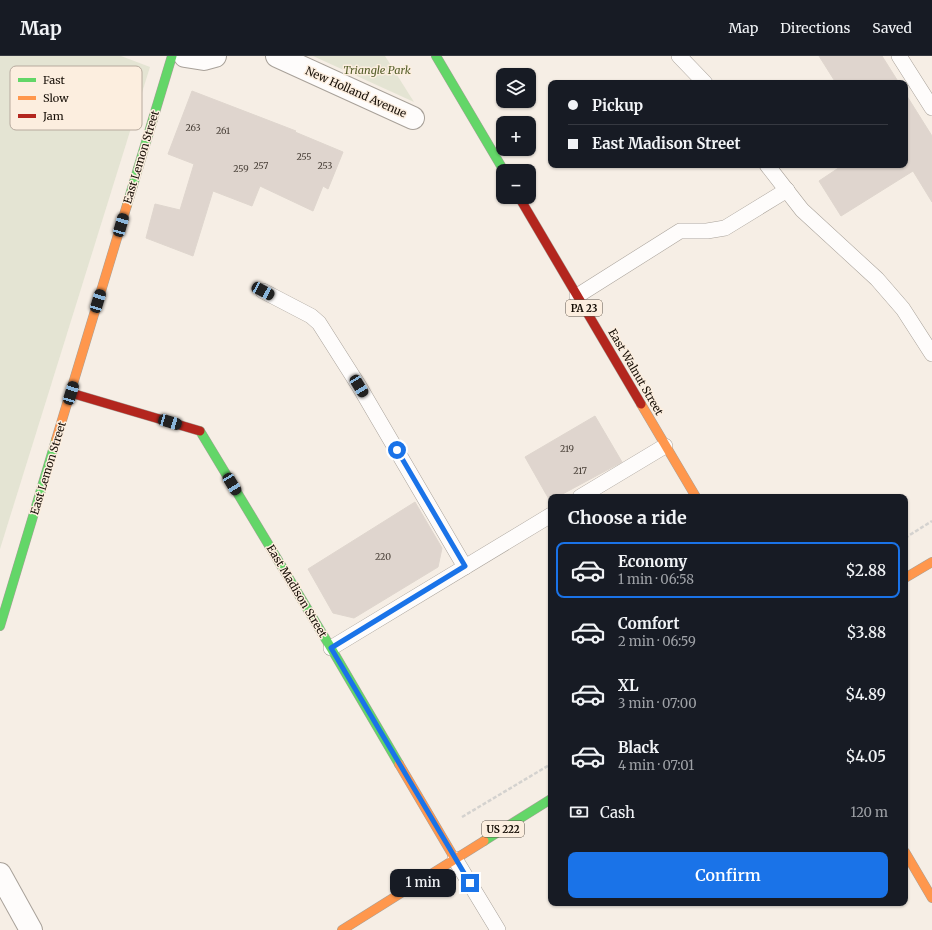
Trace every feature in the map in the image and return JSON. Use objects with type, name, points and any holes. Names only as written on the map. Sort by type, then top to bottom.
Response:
[{"type":"main road","name":"East Lemon Street","points":[[0,626],[172,56]]},
{"type":"main road","points":[[436,56],[500,164]]},
{"type":"main road","name":"East Walnut Street","points":[[523,204],[694,494]]},
{"type":"main road","name":"East Madison Street","points":[[71,393],[198,430],[331,648],[455,859]]},
{"type":"main road","points":[[908,576],[932,562]]},
{"type":"main road","name":"US 222","points":[[342,930],[548,801]]},
{"type":"main road","points":[[908,857],[932,898]]},
{"type":"street","points":[[185,56],[204,59],[215,56]]},
{"type":"street","name":"New Holland Avenue","points":[[277,56],[413,118]]},
{"type":"street","points":[[0,874],[31,930]]},
{"type":"lane","points":[[679,56],[702,80]]},
{"type":"lane","points":[[899,56],[932,108]]},
{"type":"lane","points":[[769,168],[802,210],[877,279],[903,309],[932,354]]},
{"type":"lane","points":[[577,296],[680,231],[707,232],[725,228],[787,190]]},
{"type":"lane","points":[[263,291],[311,316],[319,324],[359,386],[465,566]]},
{"type":"lane","points":[[585,494],[665,446]]},
{"type":"lane","points":[[331,648],[548,516]]},
{"type":"lane","name":"East Madison Street","points":[[455,859],[498,930]]},
{"type":"path","points":[[908,536],[932,521]]},
{"type":"path","points":[[438,831],[548,766]]},
{"type":"green space","points":[[0,56],[121,56],[150,67],[142,93],[142,66],[10,66],[10,130],[130,130],[0,549]]},
{"type":"green space","name":"Triangle Park","points":[[313,56],[385,56],[414,102]]},
{"type":"building","points":[[819,56],[882,56],[897,80],[834,80]]},
{"type":"building","points":[[192,91],[296,131],[295,132],[343,152],[328,189],[323,186],[313,211],[260,186],[252,206],[213,191],[193,256],[146,238],[155,204],[180,210],[194,164],[168,154]]},
{"type":"building","points":[[908,98],[932,136],[932,202],[913,171],[841,216],[819,181],[838,168],[908,168]]},
{"type":"building","points":[[595,416],[622,462],[563,494],[548,494],[548,497],[525,457]]},
{"type":"building","points":[[415,502],[442,548],[438,567],[354,618],[333,613],[308,569]]},
{"type":"traffic: fast","points":[[127,205],[172,56]]},
{"type":"traffic: fast","points":[[436,56],[500,164]]},
{"type":"traffic: fast","points":[[200,431],[399,764]]},
{"type":"traffic: fast","points":[[0,626],[56,440]]},
{"type":"traffic: fast","points":[[484,841],[548,801]]},
{"type":"traffic: slow","points":[[56,440],[127,205]]},
{"type":"traffic: slow","points":[[641,404],[694,494]]},
{"type":"traffic: slow","points":[[908,576],[932,562]]},
{"type":"traffic: slow","points":[[399,764],[455,859]]},
{"type":"traffic: slow","points":[[342,930],[484,841]]},
{"type":"traffic: slow","points":[[908,857],[932,898]]},
{"type":"traffic: jam","points":[[523,204],[641,404]]},
{"type":"traffic: jam","points":[[71,393],[200,431]]},
{"type":"route","points":[[397,450],[465,566],[331,648],[430,818],[470,883]]}]
